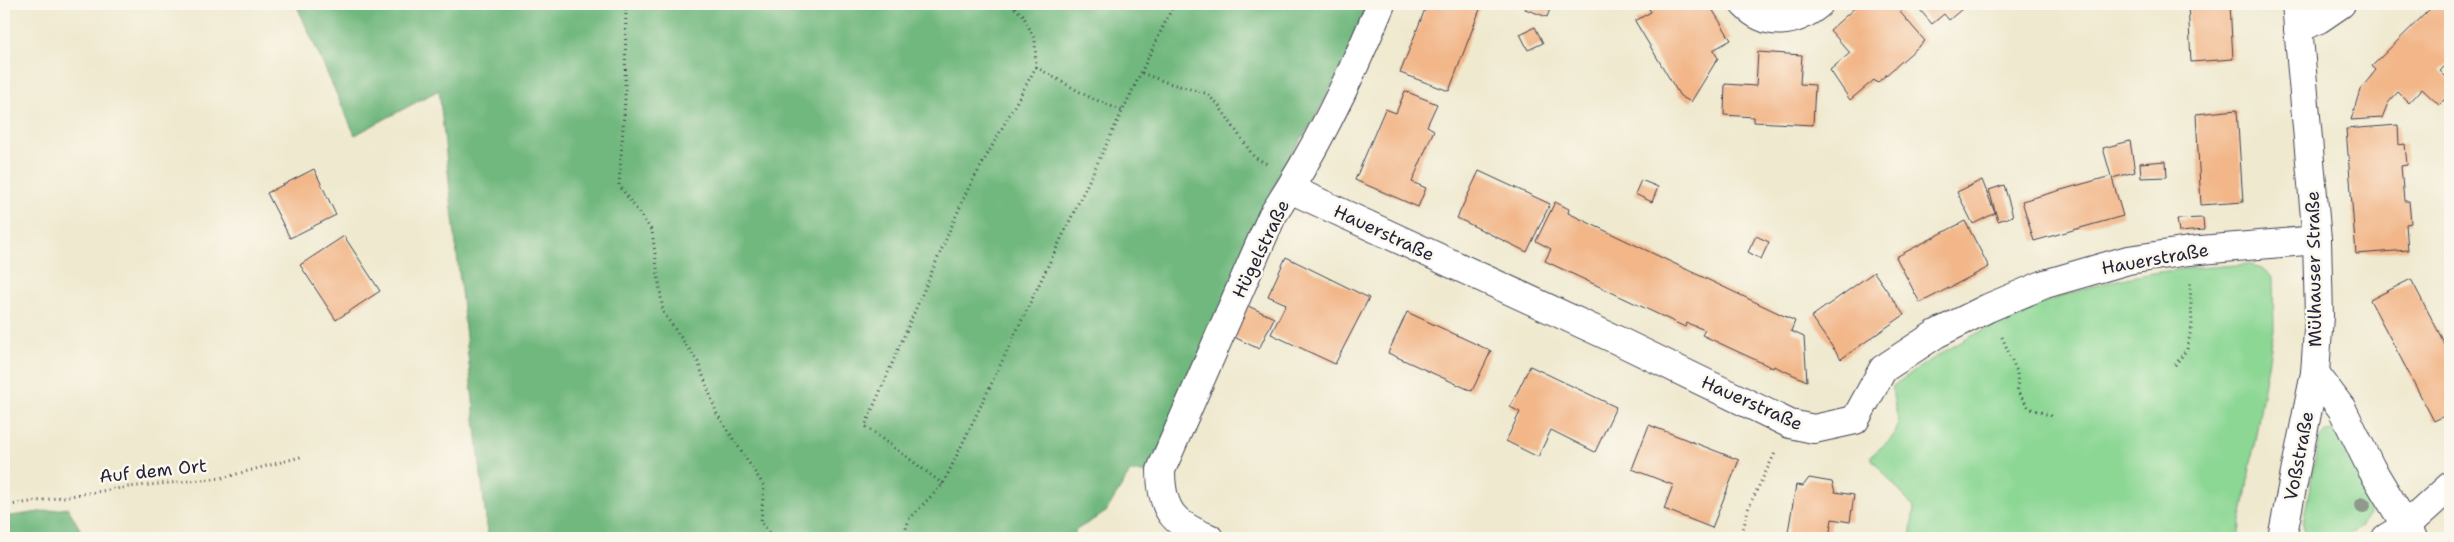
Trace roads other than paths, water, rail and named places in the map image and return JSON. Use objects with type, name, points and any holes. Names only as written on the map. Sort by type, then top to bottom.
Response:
[{"type":"street","name":"Hügelstraße","points":[[1209,538],[1185,528],[1171,514],[1161,492],[1161,470],[1272,216],[1294,181],[1356,66],[1381,4]]},
{"type":"street","points":[[1744,4],[1761,17],[1781,22],[1806,15],[1819,4]]},
{"type":"street","points":[[2297,16],[2319,19],[2341,4]]},
{"type":"street","name":"Mülhauser Straße","points":[[2297,16],[2317,240],[2319,316],[2315,373],[2342,409],[2402,534]]},
{"type":"street","name":"Hauerstraße","points":[[1294,181],[1790,424],[1814,429],[1855,420],[1884,369],[1936,334],[1988,308],[2045,284],[2128,260],[2189,251],[2317,240]]},
{"type":"street","name":"Voßstraße","points":[[2282,538],[2315,373]]},
{"type":"street","points":[[2402,534],[2450,486]]}]
